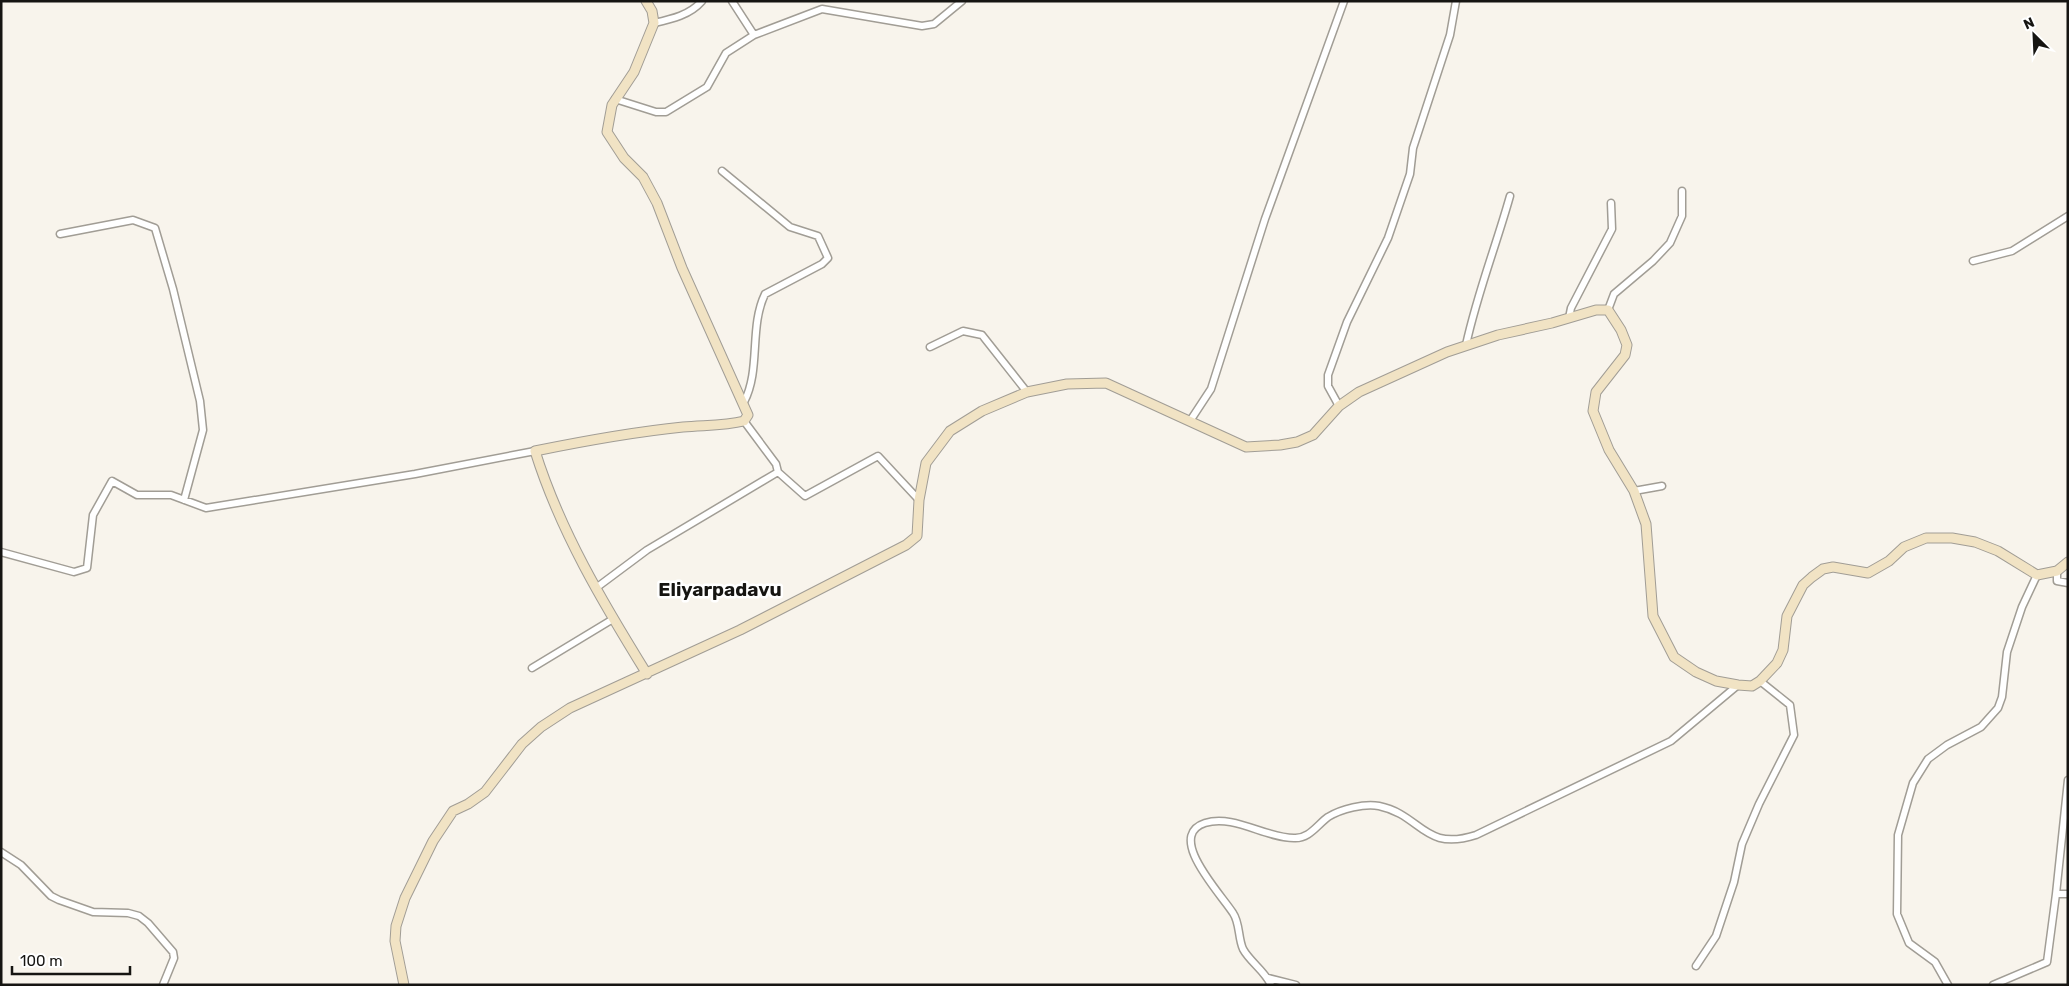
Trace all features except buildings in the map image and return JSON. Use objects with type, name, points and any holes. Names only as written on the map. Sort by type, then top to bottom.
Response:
[{"type":"main road","points":[[646,1],[652,12],[654,23],[634,72],[615,99],[607,132],[624,158],[642,177],[657,203],[682,268],[744,402],[748,415],[744,421],[721,426],[684,427],[578,442],[536,451],[547,489],[596,588],[647,674]]},
{"type":"main road","points":[[404,985],[395,940],[396,926],[405,898],[434,841],[453,811],[468,804],[485,792],[522,744],[541,727],[570,708],[740,630],[906,545],[917,536],[919,500],[926,463],[950,431],[982,411],[1027,392],[1068,384],[1106,383],[1246,447],[1280,445],[1297,442],[1312,435],[1338,406],[1359,392],[1466,344],[1596,310],[1608,310],[1622,330],[1627,345],[1625,355],[1596,392],[1593,410],[1609,450],[1634,490],[1646,524],[1653,616],[1674,657],[1696,672],[1716,681],[1738,685],[1752,686],[1760,681],[1777,663],[1783,650],[1788,616],[1793,603],[1804,585],[1823,570],[1833,567],[1868,573],[1889,560],[1904,547],[1937,537],[1975,542],[1998,551],[2037,575],[2057,571],[2068,562]]},
{"type":"street","points":[[654,23],[676,18],[696,8],[702,1]]},
{"type":"street","points":[[732,1],[754,35]]},
{"type":"street","points":[[615,99],[656,112],[666,112],[707,87],[726,53],[754,35],[822,9],[922,26],[934,24],[962,1]]},
{"type":"street","points":[[1190,421],[1212,389],[1266,219],[1344,1]]},
{"type":"street","points":[[1338,406],[1328,386],[1328,375],[1347,322],[1388,238],[1410,174],[1413,148],[1450,34],[1456,1]]},
{"type":"street","points":[[722,172],[790,227],[818,236],[828,258],[822,264],[765,294],[761,303],[748,396],[744,402]]},
{"type":"street","points":[[1608,310],[1614,294],[1654,261],[1670,243],[1682,216],[1682,191]]},
{"type":"street","points":[[1466,344],[1476,301],[1500,233],[1510,196]]},
{"type":"street","points":[[1569,318],[1570,308],[1612,229],[1611,203]]},
{"type":"street","points":[[1973,261],[2012,251],[2068,216]]},
{"type":"street","points":[[60,234],[133,220],[155,228],[173,289],[200,401],[203,430],[184,500]]},
{"type":"street","points":[[930,347],[963,332],[982,335],[1027,392]]},
{"type":"street","points":[[744,421],[776,464],[778,472],[805,496],[878,456],[919,500]]},
{"type":"street","points":[[1,552],[74,572],[87,568],[93,515],[112,481],[137,495],[171,495],[206,508],[415,474],[536,451]]},
{"type":"street","points":[[596,588],[647,550],[778,472]]},
{"type":"street","points":[[1634,490],[1662,486]]},
{"type":"street","points":[[2057,571],[2057,581],[2068,583]]},
{"type":"street","points":[[1948,985],[1935,962],[1909,943],[1897,914],[1898,835],[1913,782],[1928,760],[1947,745],[1981,727],[1998,708],[2002,696],[2007,652],[2022,607],[2037,575]]},
{"type":"street","points":[[532,668],[613,619]]},
{"type":"street","points":[[1696,966],[1716,936],[1734,882],[1742,844],[1759,804],[1794,735],[1790,705],[1760,681]]},
{"type":"street","points":[[1271,985],[1268,978],[1244,950],[1235,915],[1194,856],[1189,839],[1193,830],[1204,823],[1221,821],[1281,837],[1296,839],[1307,836],[1329,817],[1347,809],[1378,806],[1395,812],[1439,840],[1459,840],[1476,835],[1671,741],[1738,685]]},
{"type":"street","points":[[1993,985],[2046,962],[2056,894],[2068,780]]},
{"type":"street","points":[[1,852],[21,865],[51,896],[93,912],[128,913],[139,916],[148,923],[173,952],[174,958],[162,985]]},
{"type":"street","points":[[2056,894],[2068,894]]},
{"type":"street","points":[[1268,978],[1296,985]]},
{"type":"district","name":"Eliyarpadavu","points":[[720,589]]}]
